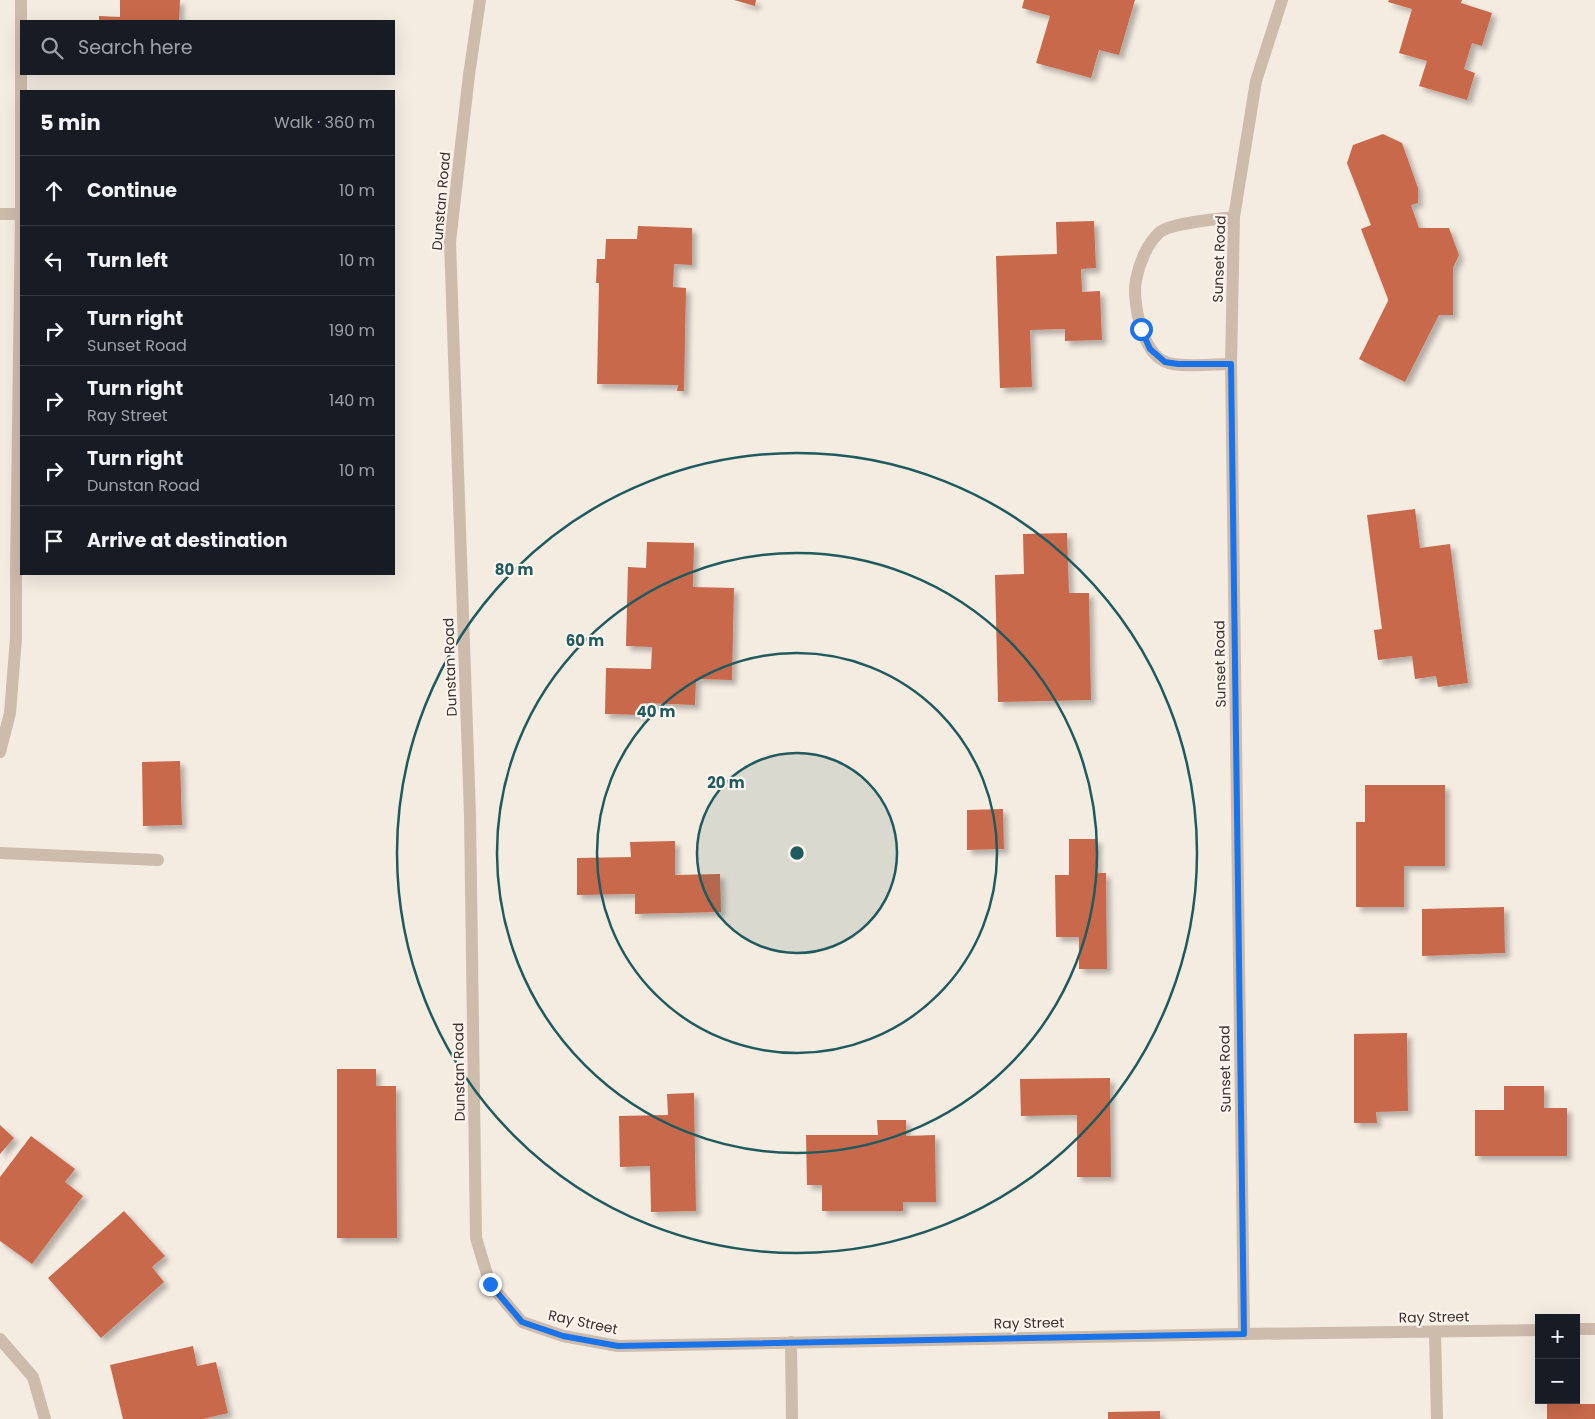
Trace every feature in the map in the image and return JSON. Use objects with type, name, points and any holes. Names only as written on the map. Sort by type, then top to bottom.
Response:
[{"type":"street","points":[[21,0],[21,20]]},
{"type":"street","name":"Dunstan Road","points":[[480,0],[469,75],[450,242],[470,816],[476,1238],[490,1284],[522,1322]]},
{"type":"street","name":"Sunset Road","points":[[1244,1334],[1231,364],[1234,217],[1256,82],[1282,0]]},
{"type":"street","points":[[21,75],[21,90]]},
{"type":"street","points":[[0,214],[20,214]]},
{"type":"street","points":[[1231,364],[1178,364],[1165,362],[1150,349],[1141,329],[1136,301],[1136,281],[1141,263],[1150,244],[1160,231],[1195,222],[1234,217]]},
{"type":"street","points":[[0,752],[10,713],[16,638],[20,285]]},
{"type":"street","points":[[0,853],[158,860]]},
{"type":"street","name":"Ray Street","points":[[522,1322],[563,1336],[618,1346],[1535,1330]]},
{"type":"street","points":[[1580,1330],[1595,1329]]},
{"type":"street","points":[[1435,1332],[1436,1419]]},
{"type":"street","points":[[0,1339],[33,1377],[44,1419]]},
{"type":"street","points":[[791,1342],[792,1419]]},
{"type":"building","points":[[120,0],[180,0],[179,20],[99,20],[99,16],[120,17]]},
{"type":"building","points":[[734,0],[756,0],[755,6]]},
{"type":"building","points":[[1024,0],[1135,0],[1119,55],[1099,50],[1091,78],[1036,63],[1050,16],[1022,8]]},
{"type":"building","points":[[1389,0],[1462,0],[1461,3],[1492,13],[1482,46],[1472,43],[1464,69],[1475,73],[1467,100],[1419,86],[1427,61],[1399,53],[1412,9],[1388,2]]},
{"type":"building","points":[[1383,134],[1402,143],[1418,188],[1418,203],[1411,205],[1419,228],[1449,228],[1459,255],[1453,268],[1453,315],[1439,315],[1405,382],[1359,359],[1388,299],[1361,229],[1371,225],[1347,163],[1353,145]]},
{"type":"building","points":[[1094,221],[1096,268],[1081,269],[1082,292],[1100,291],[1102,340],[1065,341],[1065,329],[1030,330],[1032,387],[1000,388],[996,256],[1057,254],[1056,222]]},
{"type":"building","points":[[638,226],[692,228],[692,265],[674,264],[673,287],[686,288],[684,391],[677,391],[678,385],[597,384],[599,283],[596,283],[597,259],[605,259],[606,239],[637,239]]},
{"type":"building","points":[[1415,509],[1420,548],[1450,544],[1468,683],[1438,687],[1436,676],[1415,679],[1412,656],[1378,660],[1374,630],[1382,629],[1367,515]]},
{"type":"building","points":[[1067,533],[1069,593],[1089,593],[1091,700],[998,702],[995,575],[1024,574],[1023,534]]},
{"type":"building","points":[[647,542],[694,543],[693,587],[734,588],[732,680],[696,679],[695,705],[644,703],[644,715],[605,714],[606,668],[651,669],[652,647],[626,646],[628,567],[646,568]]},
{"type":"building","points":[[180,761],[182,825],[143,826],[142,762]]},
{"type":"building","points":[[1365,785],[1445,785],[1445,866],[1404,866],[1404,907],[1356,907],[1356,822],[1365,822]]},
{"type":"building","points":[[1003,809],[1004,849],[967,850],[967,810]]},
{"type":"building","points":[[1069,839],[1097,839],[1097,873],[1106,873],[1107,969],[1079,969],[1079,937],[1056,937],[1055,875],[1069,875]]},
{"type":"building","points":[[675,841],[675,875],[720,874],[721,912],[635,914],[635,894],[577,895],[577,858],[631,857],[630,842]]},
{"type":"building","points":[[1504,907],[1505,953],[1422,956],[1422,909]]},
{"type":"building","points":[[1407,1033],[1408,1111],[1376,1112],[1377,1123],[1354,1123],[1354,1034]]},
{"type":"building","points":[[337,1069],[376,1069],[376,1086],[396,1086],[397,1238],[337,1238]]},
{"type":"building","points":[[1110,1078],[1111,1177],[1077,1177],[1077,1115],[1021,1116],[1020,1079]]},
{"type":"building","points":[[1504,1086],[1544,1086],[1544,1108],[1567,1108],[1567,1156],[1475,1156],[1475,1110],[1504,1110]]},
{"type":"building","points":[[694,1093],[696,1211],[651,1212],[650,1166],[620,1167],[619,1116],[668,1115],[667,1094]]},
{"type":"building","points":[[877,1120],[906,1120],[906,1136],[935,1135],[936,1202],[903,1202],[903,1211],[822,1211],[822,1185],[807,1185],[806,1135],[878,1135]]},
{"type":"building","points":[[0,1125],[14,1138],[0,1154]]},
{"type":"building","points":[[31,1136],[75,1169],[65,1182],[83,1196],[32,1264],[0,1241],[0,1177]]},
{"type":"building","points":[[124,1211],[165,1256],[152,1267],[164,1282],[101,1338],[48,1278]]},
{"type":"building","points":[[193,1346],[197,1366],[216,1362],[228,1413],[203,1419],[123,1419],[110,1365]]},
{"type":"building","points":[[1547,1404],[1595,1404],[1595,1419],[1547,1419]]},
{"type":"building","points":[[1160,1411],[1160,1419],[1108,1419],[1108,1412]]},
{"type":"route","points":[[490,1284],[522,1322],[563,1336],[618,1346],[1244,1334],[1231,364],[1178,364],[1165,362],[1150,349],[1141,329]]}]
